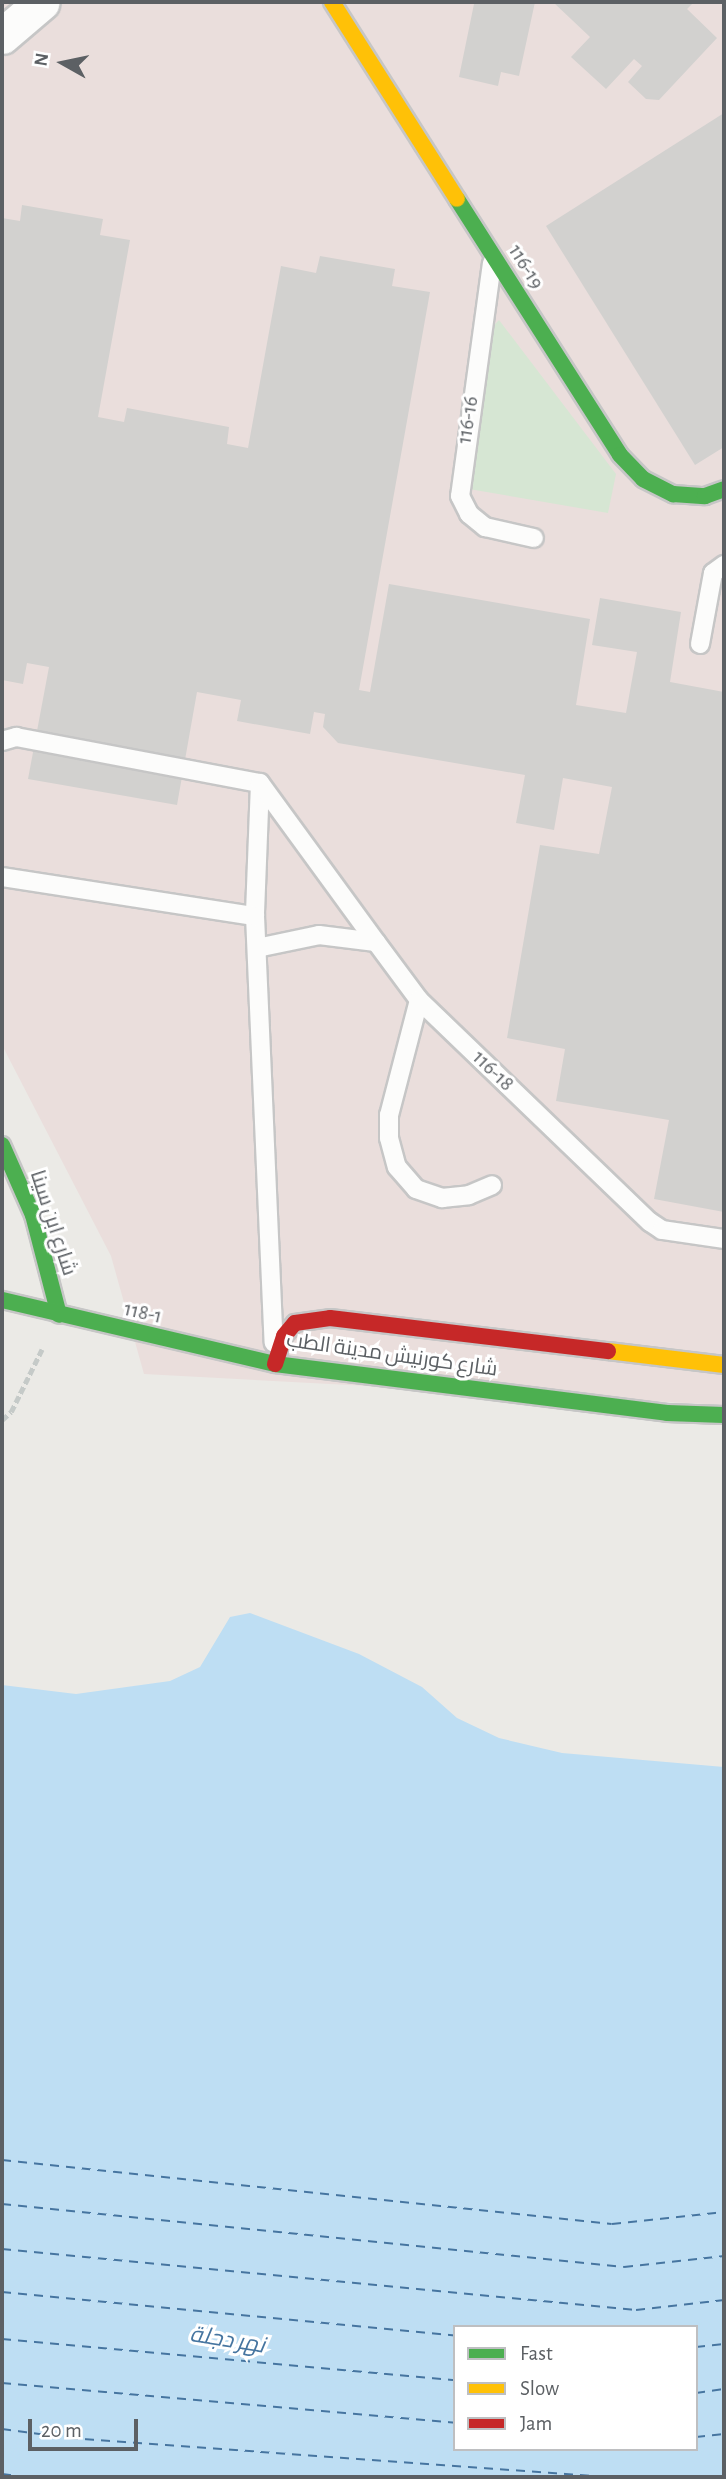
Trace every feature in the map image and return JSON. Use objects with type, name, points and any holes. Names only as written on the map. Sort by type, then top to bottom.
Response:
[{"type":"street","points":[[2,36],[42,2]]},
{"type":"street","name":"116-19","points":[[332,2],[620,455],[643,479],[673,494],[705,496],[724,489]]},
{"type":"street","name":"شارع ابن سينا","points":[[2,1145],[33,1215],[59,1315]]},
{"type":"street","name":"118-1","points":[[2,1300],[275,1364]]},
{"type":"street","name":"شارع كورنيش مدينة الطب","points":[[724,1365],[330,1318],[295,1322],[284,1336],[275,1364],[667,1413],[724,1415]]},
{"type":"lane","name":"116-16","points":[[493,254],[460,496],[469,514],[485,527],[534,538]]},
{"type":"lane","points":[[700,644],[713,573],[724,565]]},
{"type":"lane","points":[[2,741],[16,737],[260,783],[255,916],[275,1364]]},
{"type":"lane","name":"116-18","points":[[260,783],[419,1000],[650,1222],[662,1230],[724,1239]]},
{"type":"lane","points":[[2,877],[255,916]]},
{"type":"lane","points":[[257,948],[319,935],[376,942]]},
{"type":"lane","points":[[419,1000],[389,1115],[389,1139],[397,1167],[416,1189],[442,1198],[469,1195],[492,1185]]},
{"type":"path","points":[[2,1420],[10,1412],[59,1315]]},
{"type":"shaded area","points":[[2,2],[724,2],[724,1405],[144,1374],[111,1256],[2,1045]]},
{"type":"green space","points":[[499,320],[616,474],[608,513],[469,489],[493,326]]},
{"type":"water","name":"نهر دجلة","points":[[250,1613],[359,1654],[422,1687],[457,1718],[499,1738],[562,1753],[724,1767],[724,2477],[2,2477],[2,1685],[76,1694],[170,1681],[200,1667],[230,1617]]},
{"type":"building","points":[[468,2],[535,2],[519,76],[501,72],[498,86],[459,77],[474,4]]},
{"type":"building","points":[[553,2],[694,2],[687,9],[717,38],[659,100],[646,99],[628,82],[642,66],[634,59],[606,89],[571,57],[590,37]]},
{"type":"building","points":[[724,113],[724,447],[695,465],[546,226]]},
{"type":"building","points":[[22,205],[103,219],[100,235],[130,240],[98,417],[124,422],[127,408],[229,427],[227,444],[248,448],[281,266],[316,273],[320,256],[395,269],[392,286],[430,292],[359,690],[370,692],[389,584],[590,619],[576,705],[626,713],[637,652],[592,645],[600,598],[681,612],[670,682],[724,692],[724,1212],[654,1199],[669,1120],[556,1101],[565,1049],[507,1038],[540,845],[599,854],[612,787],[563,778],[554,830],[516,823],[525,775],[338,743],[323,727],[325,714],[314,712],[310,734],[237,721],[241,700],[197,692],[177,805],[28,779],[49,667],[27,663],[23,684],[2,680],[2,218],[20,221]]},
{"type":"ferry route","points":[[2,2160],[612,2224],[724,2212]]},
{"type":"ferry route","points":[[2,2204],[624,2267],[724,2256]]},
{"type":"ferry route","points":[[2,2249],[636,2310],[724,2300]]},
{"type":"ferry route","points":[[2,2292],[453,2336]]},
{"type":"ferry route","points":[[2,2339],[453,2380]]},
{"type":"ferry route","points":[[698,2347],[724,2344]]},
{"type":"ferry route","points":[[2,2383],[453,2423]]},
{"type":"ferry route","points":[[698,2393],[724,2389]]},
{"type":"ferry route","points":[[2,2429],[69,2438],[607,2477]]},
{"type":"ferry route","points":[[698,2437],[724,2434]]},
{"type":"ferry route","points":[[2,2474],[26,2477]]},
{"type":"traffic: fast","points":[[457,199],[620,455],[643,479],[673,494],[705,496],[724,489]]},
{"type":"traffic: fast","points":[[2,1145],[33,1215],[59,1315]]},
{"type":"traffic: fast","points":[[2,1300],[275,1364],[667,1413],[724,1415]]},
{"type":"traffic: slow","points":[[332,2],[457,199]]},
{"type":"traffic: slow","points":[[608,1351],[724,1365]]},
{"type":"traffic: jam","points":[[275,1364],[284,1336],[295,1323],[330,1318],[608,1351]]}]
